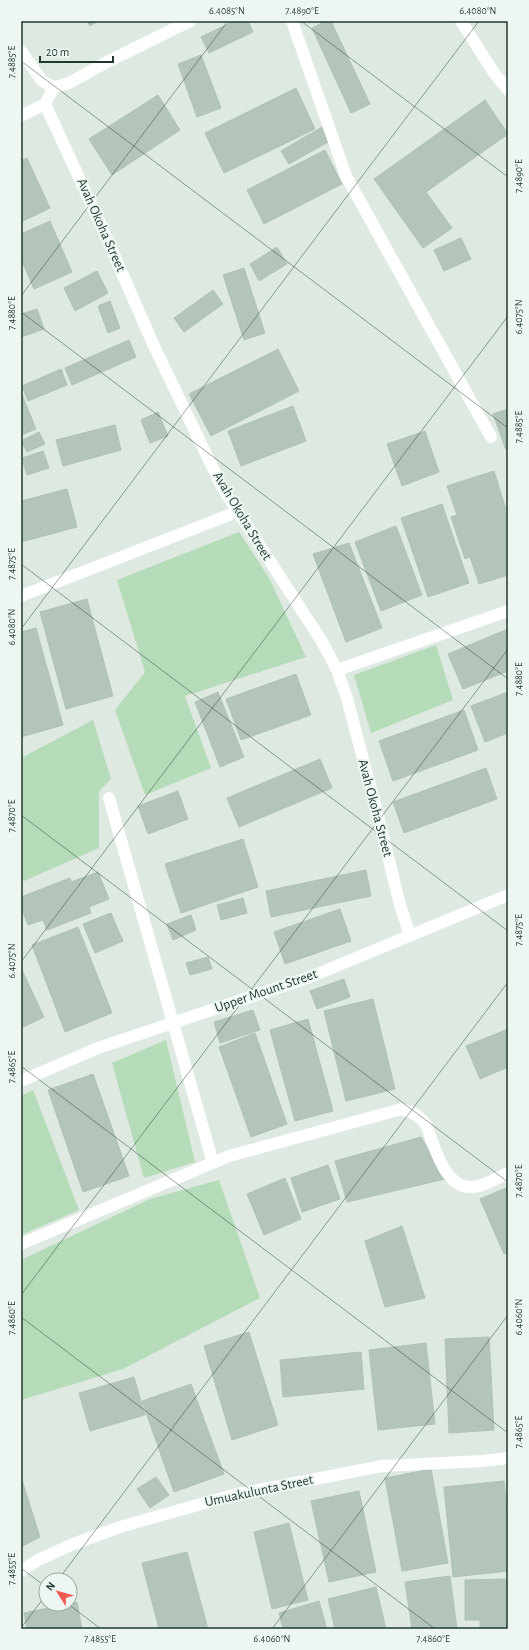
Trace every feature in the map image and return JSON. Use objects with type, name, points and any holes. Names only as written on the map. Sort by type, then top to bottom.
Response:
[{"type":"street","points":[[21,116],[45,104],[54,88],[70,83],[108,61],[190,21]]},
{"type":"street","points":[[292,21],[346,176],[491,437]]},
{"type":"street","points":[[461,21],[486,62],[508,90]]},
{"type":"street","points":[[21,51],[42,81],[54,88]]},
{"type":"street","name":"Avah Okoha Street","points":[[45,104],[104,232],[154,346],[209,461],[237,512],[321,640],[337,670],[347,698],[399,901],[410,936]]},
{"type":"street","points":[[21,596],[237,512]]},
{"type":"street","points":[[337,670],[508,611]]},
{"type":"street","points":[[109,798],[213,1163]]},
{"type":"street","name":"Upper Mount Street","points":[[21,1081],[98,1048],[310,977],[508,895]]},
{"type":"street","points":[[21,1244],[229,1156],[402,1109],[414,1114],[424,1122],[445,1169],[461,1186],[472,1188],[508,1173]]},
{"type":"street","name":"Umuakulunta Street","points":[[21,1571],[38,1560],[73,1544],[120,1527],[233,1495],[382,1466],[482,1461],[508,1458]]},
{"type":"green space","points":[[239,532],[269,578],[306,657],[185,696],[211,768],[145,795],[115,710],[145,672],[117,580]]},
{"type":"green space","points":[[436,645],[453,700],[371,733],[354,675]]},
{"type":"green space","points":[[93,720],[111,779],[99,791],[99,848],[24,881],[21,876],[21,758]]},
{"type":"green space","points":[[166,1040],[195,1162],[144,1178],[112,1063]]},
{"type":"green space","points":[[33,1090],[79,1210],[21,1235],[21,1096]]},
{"type":"green space","points":[[219,1180],[260,1298],[123,1369],[21,1400],[21,1260],[150,1199]]},
{"type":"building","points":[[87,21],[98,21],[90,26]]},
{"type":"building","points":[[234,21],[248,21],[253,32],[209,53],[201,37]]},
{"type":"building","points":[[326,21],[331,21],[370,104],[351,113],[312,28]]},
{"type":"building","points":[[201,55],[221,108],[197,117],[178,64]]},
{"type":"building","points":[[296,88],[315,129],[224,173],[205,133]]},
{"type":"building","points":[[158,95],[180,130],[112,175],[89,139]]},
{"type":"building","points":[[485,100],[508,134],[426,192],[452,228],[423,248],[374,179]]},
{"type":"building","points":[[322,127],[330,141],[289,164],[281,151]]},
{"type":"building","points":[[325,150],[342,184],[264,224],[247,190]]},
{"type":"building","points":[[27,158],[50,208],[21,222],[21,161]]},
{"type":"building","points":[[50,221],[72,272],[34,289],[21,259],[21,234]]},
{"type":"building","points":[[461,238],[471,259],[444,271],[434,250]]},
{"type":"building","points":[[277,247],[287,264],[259,281],[250,264]]},
{"type":"building","points":[[244,268],[265,333],[244,340],[223,275]]},
{"type":"building","points":[[97,271],[108,293],[75,311],[64,288]]},
{"type":"building","points":[[213,290],[223,304],[184,332],[174,318]]},
{"type":"building","points":[[110,301],[120,328],[108,333],[98,306]]},
{"type":"building","points":[[37,309],[44,329],[21,337],[21,314]]},
{"type":"building","points":[[129,340],[136,357],[72,385],[65,368]]},
{"type":"building","points":[[278,349],[299,391],[211,436],[189,394]]},
{"type":"building","points":[[61,369],[67,385],[28,401],[22,386]]},
{"type":"building","points":[[21,392],[36,429],[21,435]]},
{"type":"building","points":[[293,406],[306,441],[241,466],[228,431]]},
{"type":"building","points":[[508,409],[508,449],[506,450],[493,414]]},
{"type":"building","points":[[158,412],[168,436],[150,443],[141,420]]},
{"type":"building","points":[[115,425],[121,450],[63,466],[56,440]]},
{"type":"building","points":[[425,431],[439,472],[402,486],[387,444]]},
{"type":"building","points":[[39,432],[45,444],[27,452],[21,441]]},
{"type":"building","points":[[43,451],[49,468],[27,475],[22,458]]},
{"type":"building","points":[[494,471],[508,516],[508,575],[479,584],[470,557],[465,559],[451,517],[457,515],[447,486]]},
{"type":"building","points":[[67,489],[77,527],[21,542],[21,501]]},
{"type":"building","points":[[442,504],[469,583],[428,597],[401,518]]},
{"type":"building","points":[[396,526],[422,595],[381,611],[355,542]]},
{"type":"building","points":[[349,543],[382,628],[346,642],[313,554]]},
{"type":"building","points":[[87,599],[113,696],[66,709],[40,612]]},
{"type":"building","points":[[36,628],[63,725],[21,737],[21,632]]},
{"type":"building","points":[[508,629],[508,671],[463,689],[448,654]]},
{"type":"building","points":[[296,674],[311,715],[241,740],[226,699]]},
{"type":"building","points":[[218,692],[244,757],[220,767],[195,702]]},
{"type":"building","points":[[508,692],[508,733],[485,742],[471,706]]},
{"type":"building","points":[[464,710],[478,750],[393,781],[379,741]]},
{"type":"building","points":[[320,759],[332,788],[239,827],[227,798]]},
{"type":"building","points":[[486,768],[497,799],[404,833],[393,802]]},
{"type":"building","points":[[178,791],[188,819],[148,834],[138,806]]},
{"type":"building","points":[[243,839],[258,887],[181,913],[165,864]]},
{"type":"building","points":[[366,870],[371,896],[271,917],[266,891]]},
{"type":"building","points":[[98,872],[109,899],[89,907],[91,913],[47,930],[43,920],[28,925],[21,907],[21,897],[70,878],[71,882]]},
{"type":"building","points":[[243,898],[247,913],[221,920],[217,905]]},
{"type":"building","points":[[340,909],[351,941],[285,964],[274,932]]},
{"type":"building","points":[[111,913],[123,941],[95,953],[83,924]]},
{"type":"building","points":[[191,915],[196,930],[173,940],[167,924]]},
{"type":"building","points":[[78,927],[112,1013],[65,1032],[32,945]]},
{"type":"building","points":[[208,957],[212,969],[190,975],[186,963]]},
{"type":"building","points":[[21,968],[44,1017],[21,1028]]},
{"type":"building","points":[[344,979],[350,997],[317,1009],[310,991]]},
{"type":"building","points":[[373,999],[395,1089],[346,1101],[324,1011]]},
{"type":"building","points":[[253,1010],[260,1030],[220,1043],[214,1022]]},
{"type":"building","points":[[308,1019],[333,1111],[295,1121],[270,1030]]},
{"type":"building","points":[[508,1029],[508,1067],[480,1079],[466,1046]]},
{"type":"building","points":[[255,1033],[287,1124],[251,1137],[219,1047]]},
{"type":"building","points":[[93,1074],[129,1176],[83,1192],[48,1090]]},
{"type":"building","points":[[421,1137],[445,1179],[347,1202],[335,1161]]},
{"type":"building","points":[[328,1165],[340,1199],[302,1212],[291,1178]]},
{"type":"building","points":[[285,1178],[301,1219],[264,1235],[247,1194]]},
{"type":"building","points":[[508,1187],[508,1252],[504,1254],[480,1199]]},
{"type":"building","points":[[402,1226],[425,1298],[385,1307],[365,1241]]},
{"type":"building","points":[[249,1332],[278,1425],[232,1440],[204,1346]]},
{"type":"building","points":[[489,1337],[494,1430],[449,1433],[445,1339]]},
{"type":"building","points":[[426,1343],[435,1424],[378,1430],[369,1350]]},
{"type":"building","points":[[361,1352],[364,1389],[283,1397],[280,1360]]},
{"type":"building","points":[[134,1377],[145,1415],[90,1431],[79,1393]]},
{"type":"building","points":[[191,1384],[224,1474],[174,1492],[142,1401]]},
{"type":"building","points":[[431,1469],[448,1563],[402,1571],[385,1478]]},
{"type":"building","points":[[21,1477],[40,1537],[21,1547]]},
{"type":"building","points":[[156,1477],[169,1495],[150,1508],[137,1489]]},
{"type":"building","points":[[504,1481],[508,1520],[508,1571],[453,1577],[444,1487]]},
{"type":"building","points":[[359,1491],[376,1572],[329,1582],[311,1501]]},
{"type":"building","points":[[289,1523],[308,1600],[272,1609],[254,1532]]},
{"type":"building","points":[[187,1552],[208,1629],[159,1629],[142,1563]]},
{"type":"building","points":[[450,1576],[457,1629],[412,1629],[405,1582]]},
{"type":"building","points":[[508,1579],[508,1628],[480,1628],[480,1620],[465,1620],[465,1580]]},
{"type":"building","points":[[376,1587],[386,1629],[335,1629],[328,1599]]},
{"type":"building","points":[[319,1601],[327,1629],[283,1629],[279,1613]]},
{"type":"building","points":[[78,1607],[82,1629],[27,1629],[24,1613],[38,1610],[38,1612],[78,1612]]}]
